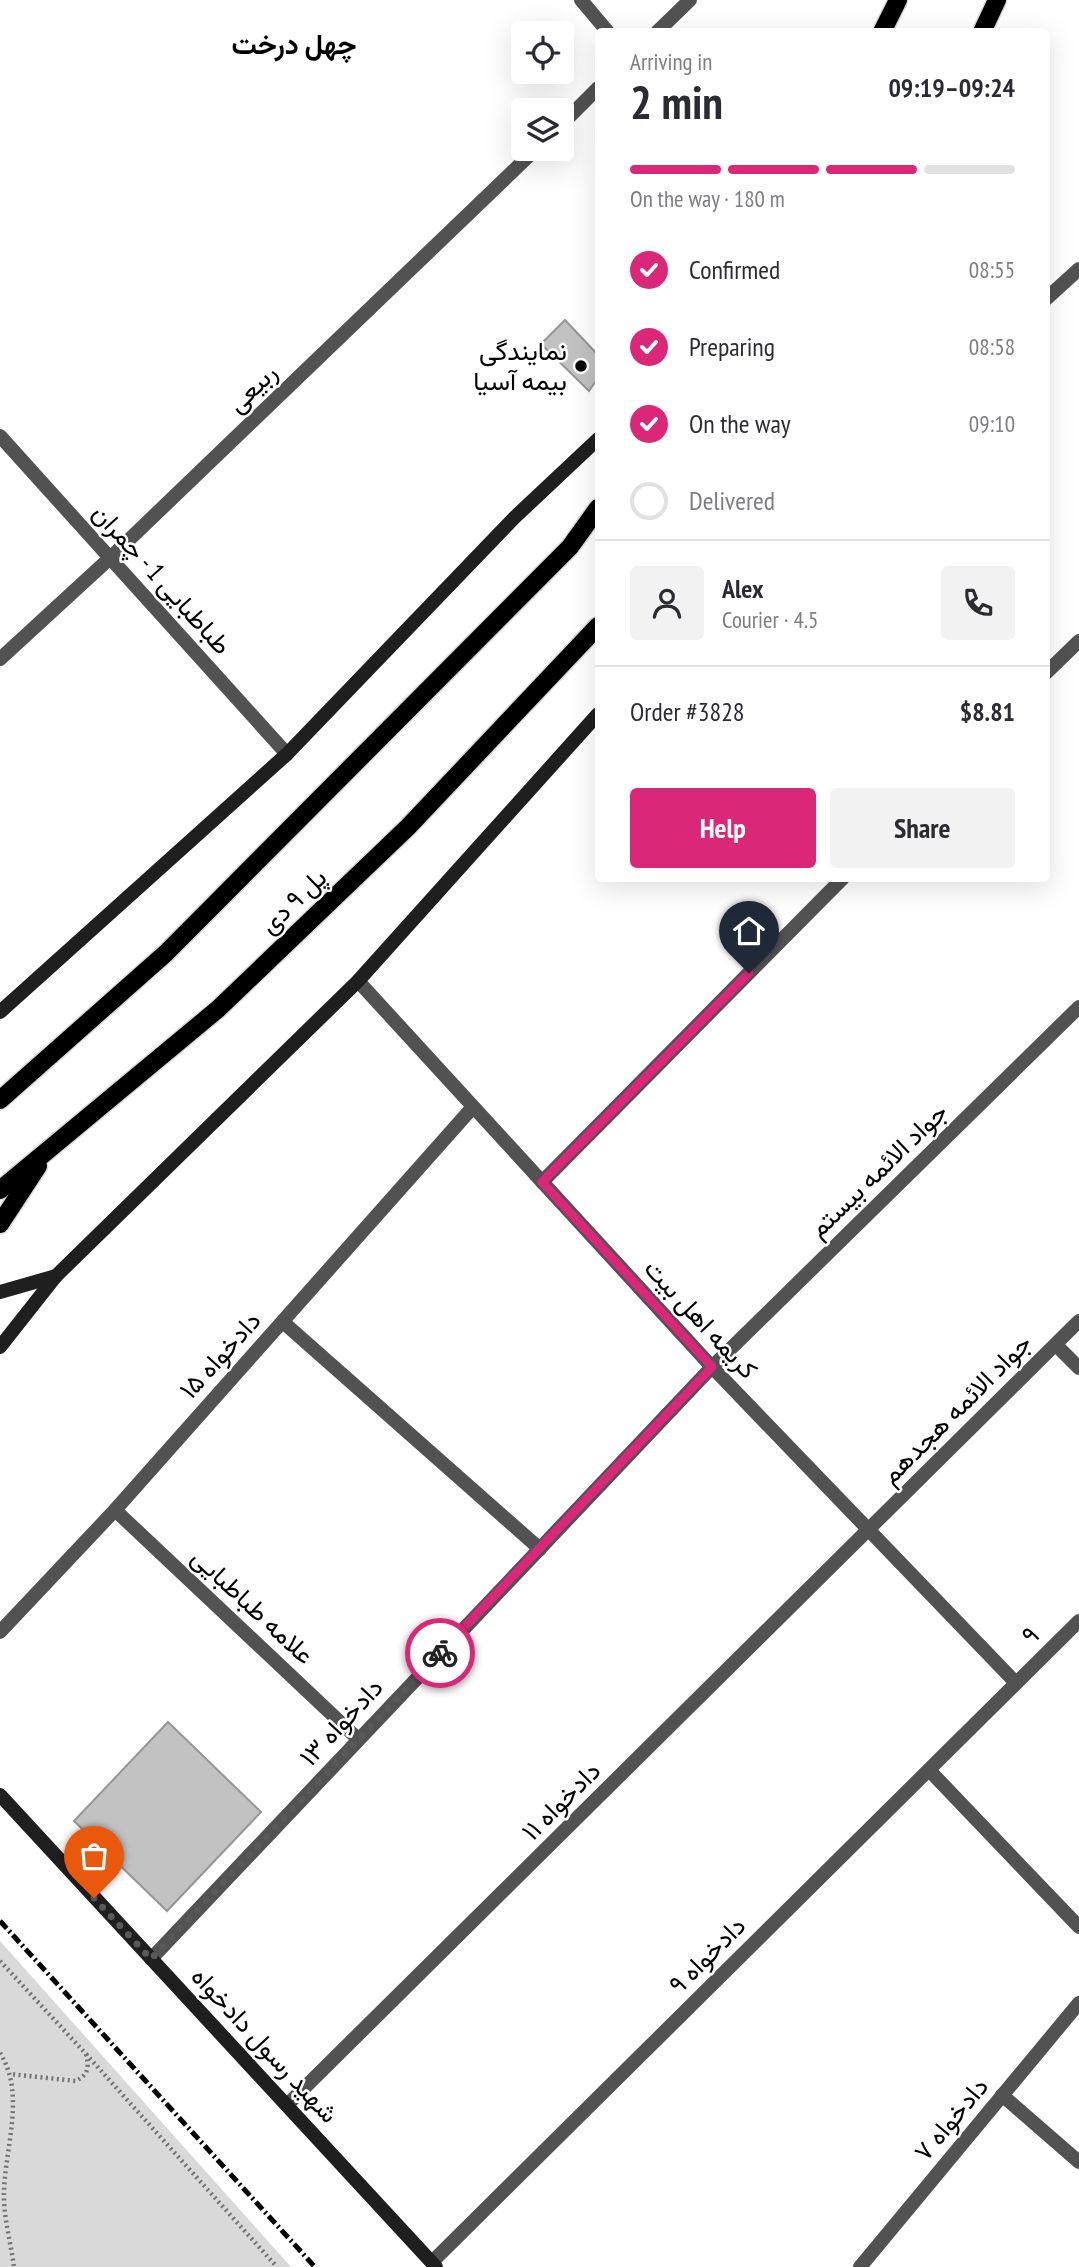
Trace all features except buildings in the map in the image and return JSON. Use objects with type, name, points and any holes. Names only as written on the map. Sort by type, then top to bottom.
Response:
[{"type":"main road","points":[[884,28],[898,0]]},
{"type":"main road","points":[[984,28],[996,0]]},
{"type":"main road","points":[[0,1012],[287,754],[514,518],[595,442]]},
{"type":"main road","points":[[1,1099],[166,953],[570,547],[595,512]]},
{"type":"main road","name":"پل ۹ دی","points":[[0,1190],[218,1009],[408,827],[595,629]]},
{"type":"main road","points":[[0,1347],[56,1276],[358,981],[595,717]]},
{"type":"main road","points":[[0,1224],[49,1150]]},
{"type":"main road","points":[[0,1292],[56,1276]]},
{"type":"main road","name":"شهید رسول دادخواه","points":[[0,1795],[434,2265]]},
{"type":"street","points":[[581,0],[605,28]]},
{"type":"street","points":[[661,28],[690,0]]},
{"type":"street","points":[[574,112],[595,91]]},
{"type":"street","name":"ربیعی","points":[[0,659],[110,558],[524,161]]},
{"type":"street","points":[[1050,295],[1079,269]]},
{"type":"street","name":"طباطبایی 1 - چمران","points":[[0,436],[287,754]]},
{"type":"street","points":[[1050,669],[1079,640]]},
{"type":"street","points":[[542,1182],[839,882]]},
{"type":"street","name":"کریمه اهل بیت","points":[[358,981],[712,1367],[1016,1683]]},
{"type":"street","name":"جواد الائمه بیستم","points":[[712,1367],[1079,1007]]},
{"type":"street","name":"دادخواه ۱۵","points":[[0,1632],[115,1510],[473,1107]]},
{"type":"street","name":"جواد الائمه هجدهم","points":[[869,1532],[1079,1321]]},
{"type":"street","points":[[283,1322],[540,1549]]},
{"type":"street","points":[[1056,1345],[1079,1368]]},
{"type":"street","name":"دادخواه ۱۳","points":[[151,1959],[712,1367]]},
{"type":"street","name":"علامه طباطبایی","points":[[115,1510],[358,1739]]},
{"type":"street","name":"دادخواه ۱۱","points":[[287,2105],[869,1532]]},
{"type":"street","name":"۹","points":[[1016,1683],[1079,1621]]},
{"type":"street","name":"دادخواه ۹","points":[[434,2265],[1016,1683]]},
{"type":"street","points":[[929,1770],[1079,1927]]},
{"type":"street","name":"دادخواه ۷","points":[[860,2267],[1079,2003]]},
{"type":"street","points":[[1002,2095],[1079,2162]]},
{"type":"path","points":[[0,1961],[278,2267]]},
{"type":"path","points":[[0,2053],[10,2074],[13,2103],[3,2193],[14,2267]]},
{"type":"path","points":[[10,2074],[76,2081],[85,2076],[89,2067],[86,2054]]},
{"type":"shaded area","points":[[0,1941],[291,2267],[0,2267]]},
{"type":"railway","points":[[0,1921],[315,2267]]},
{"type":"way so far","points":[[94,1898],[151,1959],[440,1653]]},
{"type":"place","name":"نمایندگی بیمه آسیا","points":[[581,366]]},
{"type":"district","name":"چهل درخت","points":[[294,44]]},
{"type":"route","points":[[440,1653],[712,1367],[542,1182],[749,973]]}]
